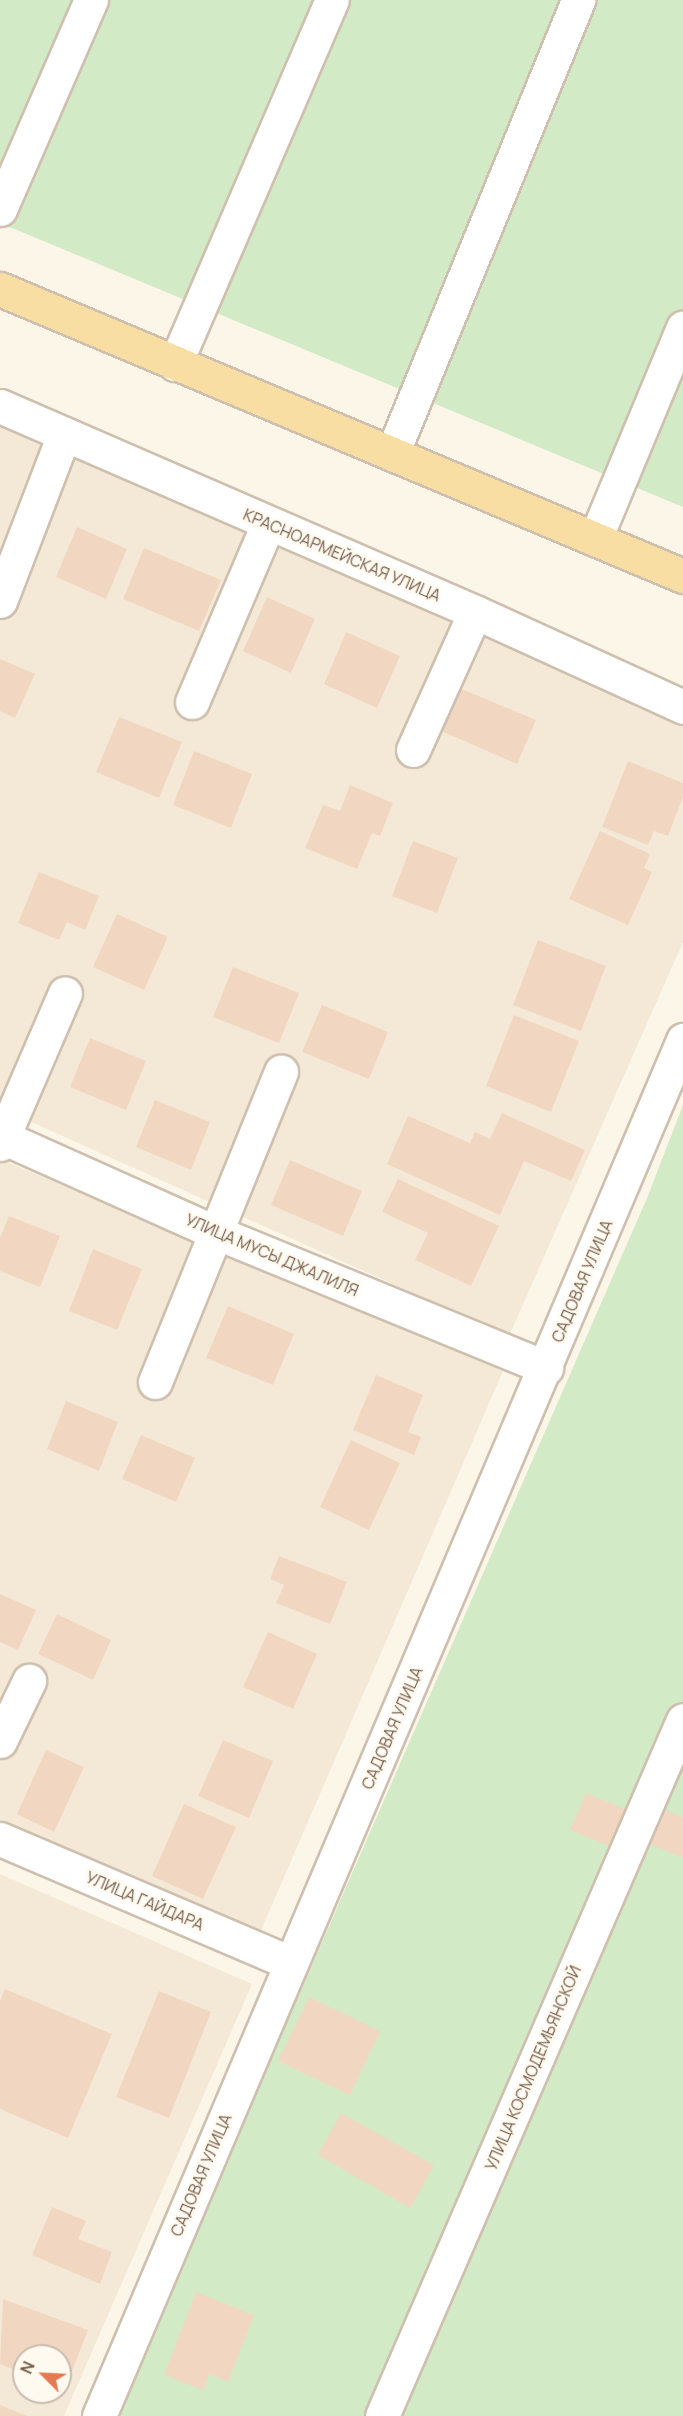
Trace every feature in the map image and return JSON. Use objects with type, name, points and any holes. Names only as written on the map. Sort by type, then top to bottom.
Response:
[{"type":"main road","points":[[0,289],[683,576]]},
{"type":"street","points":[[0,209],[91,0]]},
{"type":"street","points":[[175,364],[332,0]]},
{"type":"street","points":[[392,454],[578,0]]},
{"type":"street","points":[[595,539],[683,328]]},
{"type":"street","name":"КРАСНОАРМЕЙСКАЯ УЛИЦА","points":[[0,406],[475,612],[683,707]]},
{"type":"street","points":[[0,601],[64,434]]},
{"type":"street","points":[[192,702],[268,524]]},
{"type":"street","points":[[413,750],[475,612]]},
{"type":"street","points":[[1,1140],[65,993]]},
{"type":"street","name":"САДОВАЯ УЛИЦА","points":[[99,2416],[546,1368],[683,1040]]},
{"type":"street","points":[[155,1382],[281,1072]]},
{"type":"street","name":"УЛИЦА МУСЫ ДЖАЛИЛЯ","points":[[1,1140],[215,1232],[546,1368]]},
{"type":"street","points":[[0,1741],[29,1681]]},
{"type":"street","name":"УЛИЦА КОСМОДЕМЬЯНСКОЙ","points":[[382,2416],[683,1720]]},
{"type":"street","name":"УЛИЦА ГАЙДАРА","points":[[0,1839],[291,1963]]},
{"type":"shaded area","points":[[0,415],[683,713],[683,942],[509,1336],[0,1108]]},
{"type":"shaded area","points":[[0,1159],[503,1371],[259,1935],[0,1824]]},
{"type":"shaded area","points":[[0,1874],[252,1984],[72,2398],[72,2344],[12,2344],[12,2404],[69,2404],[64,2416],[0,2416]]},
{"type":"green space","points":[[0,0],[683,0],[683,507],[0,223]]},
{"type":"green space","points":[[683,1105],[683,2416],[115,2416],[647,1198]]},
{"type":"building","points":[[77,527],[127,549],[106,599],[56,577]]},
{"type":"building","points":[[144,548],[221,580],[199,631],[123,599]]},
{"type":"building","points":[[267,597],[315,619],[291,673],[243,651]]},
{"type":"building","points":[[346,632],[400,656],[377,708],[324,684]]},
{"type":"building","points":[[0,659],[35,674],[15,718],[0,711]]},
{"type":"building","points":[[457,687],[536,720],[517,764],[439,730]]},
{"type":"building","points":[[119,717],[182,742],[159,798],[96,772]]},
{"type":"building","points":[[194,751],[252,774],[231,828],[173,805]]},
{"type":"building","points":[[628,761],[683,783],[683,797],[668,836],[654,831],[648,845],[602,827]]},
{"type":"building","points":[[350,785],[393,803],[380,836],[372,833],[357,869],[305,848],[323,805],[340,811]]},
{"type":"building","points":[[600,831],[650,854],[644,868],[652,872],[628,925],[569,899]]},
{"type":"building","points":[[413,841],[458,858],[437,913],[392,896]]},
{"type":"building","points":[[39,872],[99,896],[85,930],[67,922],[59,940],[18,923]]},
{"type":"building","points":[[117,914],[168,937],[144,990],[93,967]]},
{"type":"building","points":[[538,940],[606,966],[581,1031],[513,1005]]},
{"type":"building","points":[[233,967],[299,993],[279,1043],[213,1017]]},
{"type":"building","points":[[322,1005],[388,1032],[369,1079],[302,1052]]},
{"type":"building","points":[[514,1015],[579,1041],[551,1112],[486,1086]]},
{"type":"building","points":[[90,1038],[146,1061],[126,1110],[70,1087]]},
{"type":"building","points":[[155,1100],[210,1122],[191,1170],[136,1147]]},
{"type":"building","points":[[502,1113],[585,1150],[571,1181],[524,1161],[500,1215],[387,1164],[408,1116],[470,1143],[475,1132],[490,1139]]},
{"type":"building","points":[[290,1160],[362,1191],[343,1236],[271,1205]]},
{"type":"building","points":[[398,1179],[499,1226],[471,1286],[415,1260],[428,1233],[382,1212]]},
{"type":"building","points":[[9,1216],[60,1236],[40,1287],[0,1271],[0,1238]]},
{"type":"building","points":[[93,1249],[142,1269],[117,1330],[69,1311]]},
{"type":"building","points":[[228,1306],[294,1334],[273,1385],[206,1358]]},
{"type":"building","points":[[376,1375],[423,1395],[408,1432],[421,1437],[414,1455],[353,1430]]},
{"type":"building","points":[[66,1401],[118,1422],[99,1471],[47,1449]]},
{"type":"building","points":[[141,1435],[195,1458],[176,1502],[122,1479]]},
{"type":"building","points":[[351,1440],[400,1463],[369,1530],[320,1507]]},
{"type":"building","points":[[279,1556],[347,1582],[330,1624],[276,1603],[284,1585],[270,1579]]},
{"type":"building","points":[[0,1594],[36,1610],[18,1650],[0,1642]]},
{"type":"building","points":[[57,1614],[111,1640],[93,1680],[38,1654]]},
{"type":"building","points":[[268,1632],[317,1654],[293,1709],[243,1687]]},
{"type":"building","points":[[223,1740],[273,1761],[249,1818],[198,1796]]},
{"type":"building","points":[[46,1750],[84,1767],[54,1832],[17,1814]]},
{"type":"building","points":[[586,1793],[627,1810],[612,1847],[570,1830]]},
{"type":"building","points":[[184,1804],[236,1827],[203,1899],[152,1876]]},
{"type":"building","points":[[660,1808],[683,1817],[683,1858],[645,1842]]},
{"type":"building","points":[[5,1989],[112,2034],[68,2138],[0,2109],[0,2001]]},
{"type":"building","points":[[159,1991],[211,2012],[169,2118],[116,2097]]},
{"type":"building","points":[[309,1997],[380,2031],[350,2095],[278,2061]]},
{"type":"building","points":[[341,2113],[434,2165],[410,2208],[318,2155]]},
{"type":"building","points":[[52,2207],[86,2221],[78,2239],[112,2252],[100,2284],[32,2255]]},
{"type":"building","points":[[196,2292],[254,2315],[228,2382],[209,2374],[203,2390],[164,2375]]},
{"type":"building","points":[[3,2299],[88,2330],[72,2371],[72,2344],[12,2344],[12,2369],[0,2364]]},
{"type":"building","points":[[0,2405],[27,2416],[0,2416]]}]
